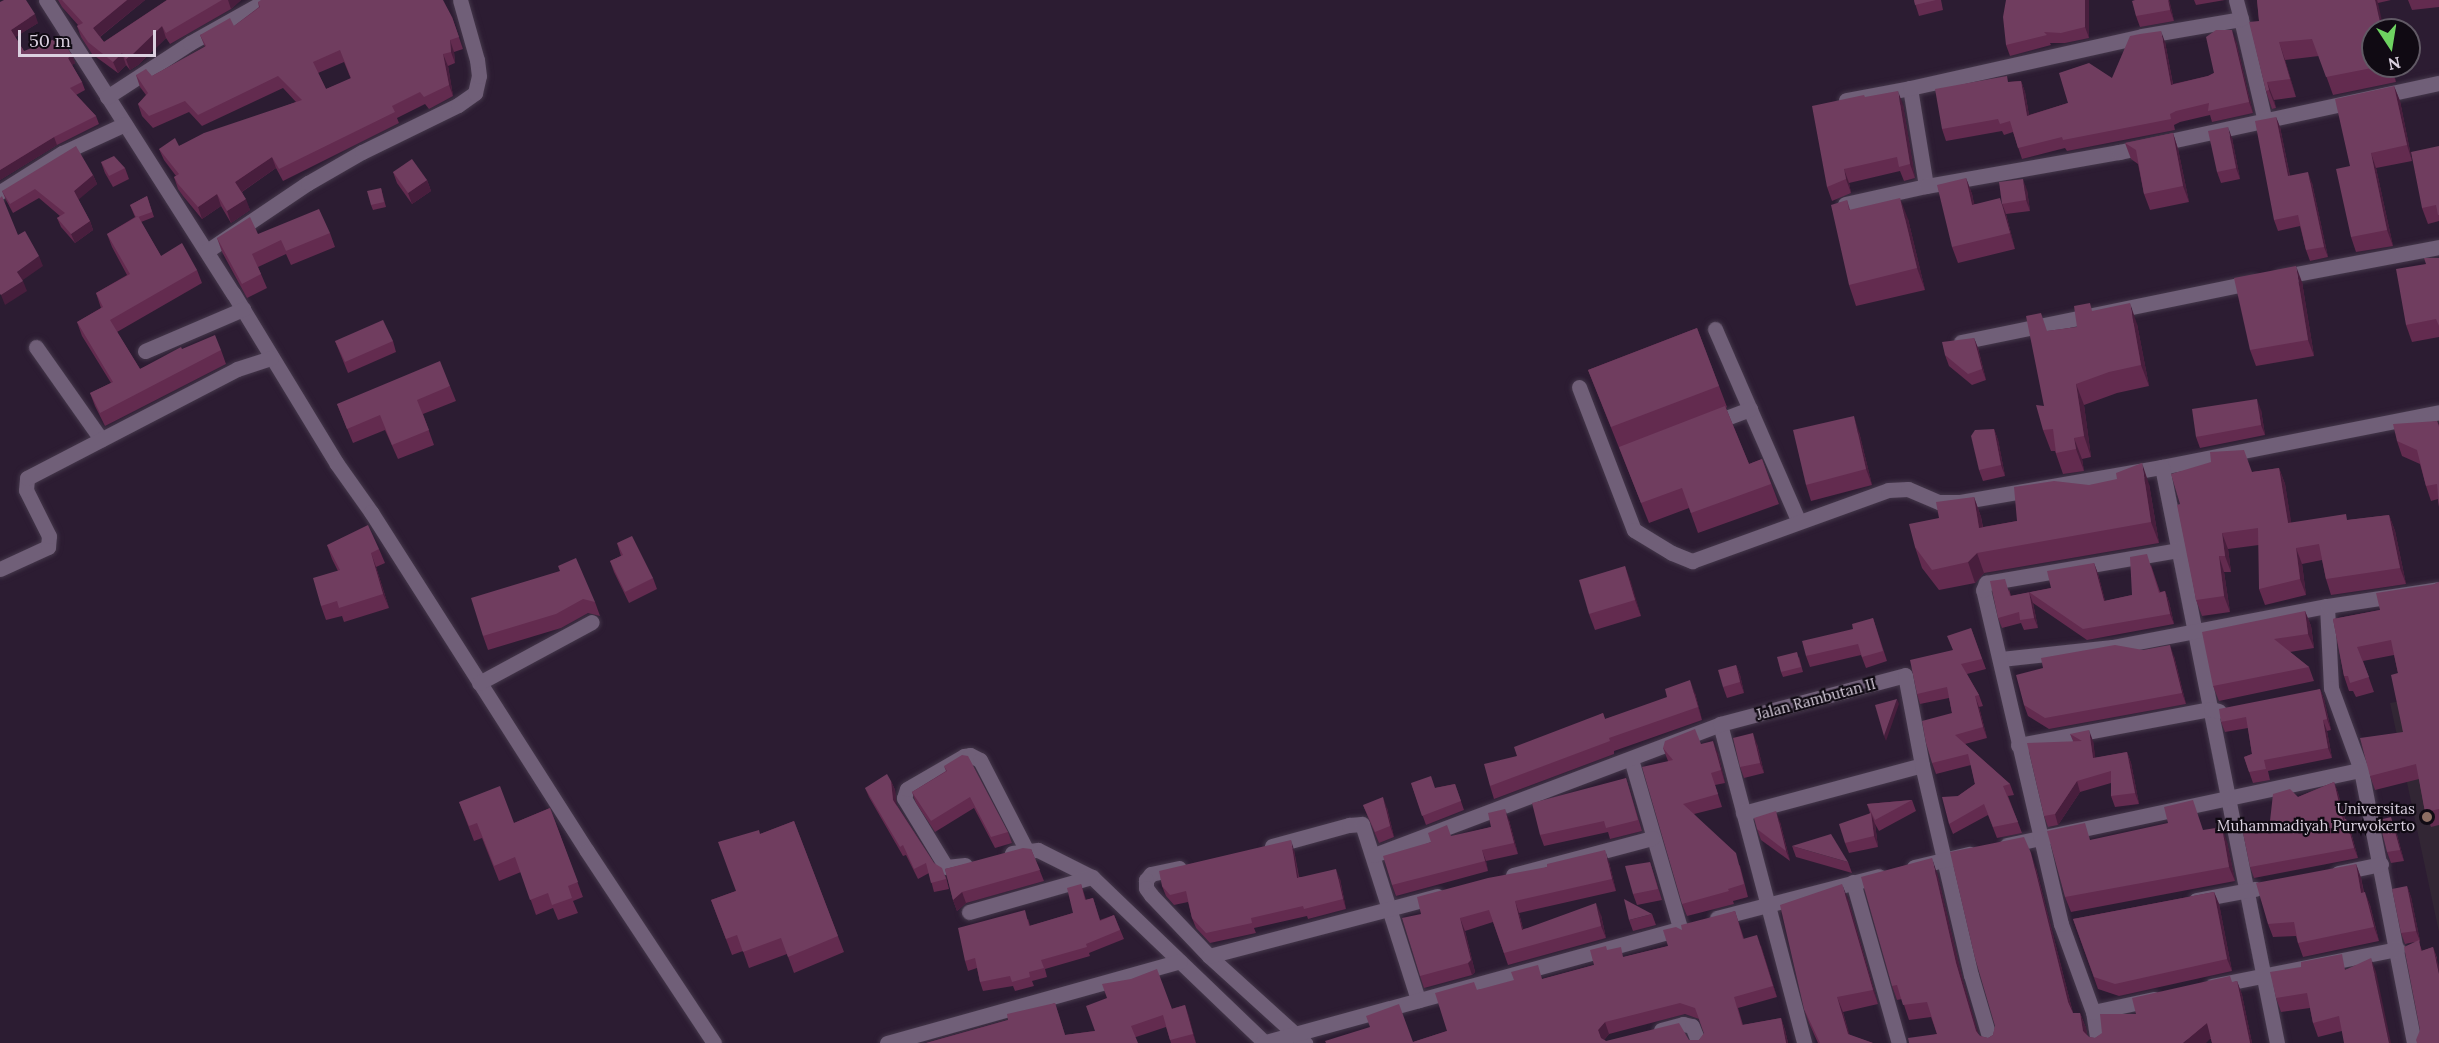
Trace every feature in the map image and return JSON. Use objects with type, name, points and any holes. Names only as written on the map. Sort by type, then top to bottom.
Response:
[{"type":"street","points":[[46,0],[207,251],[337,464],[371,512],[714,1043]]},
{"type":"street","points":[[107,97],[190,43],[267,0]]},
{"type":"street","points":[[207,251],[316,179],[362,152],[458,105],[474,93],[479,76],[477,60],[460,0]]},
{"type":"street","points":[[2236,0],[2265,121]]},
{"type":"street","points":[[1836,101],[1910,88],[2142,36],[2241,19]]},
{"type":"street","points":[[1845,204],[1926,186],[2094,157],[2439,83]]},
{"type":"street","points":[[1910,88],[1926,186]]},
{"type":"street","points":[[0,192],[62,153],[125,124]]},
{"type":"street","points":[[1961,342],[2254,281],[2439,247]]},
{"type":"street","points":[[145,351],[243,309]]},
{"type":"street","points":[[1715,329],[1799,522]]},
{"type":"street","points":[[36,347],[101,439]]},
{"type":"street","points":[[0,569],[41,552],[50,542],[28,496],[25,485],[27,478],[237,369],[271,358]]},
{"type":"street","points":[[1579,387],[1613,461],[1634,530],[1672,553],[1692,561],[1888,490],[1908,489],[1939,502],[1959,502],[2162,466],[2439,412]]},
{"type":"street","points":[[1695,430],[1750,408]]},
{"type":"street","points":[[2162,466],[2277,1043]]},
{"type":"street","points":[[2098,1043],[2093,1012],[2041,838],[2018,745],[2001,659],[1983,590],[1986,583],[2179,550]]},
{"type":"street","points":[[2001,659],[2112,647],[2327,606],[2439,589]]},
{"type":"street","points":[[2327,606],[2325,689],[2361,770],[2397,949],[2412,1043]]},
{"type":"street","points":[[479,682],[592,622]]},
{"type":"street","name":"Jalan Rambutan II","points":[[1374,855],[1720,724],[1905,675],[1971,975],[1991,1043]]},
{"type":"street","points":[[2018,745],[2211,709],[2230,708]]},
{"type":"street","points":[[1720,724],[1804,1043]]},
{"type":"street","points":[[1026,849],[980,760],[964,756],[907,789],[904,798],[946,867],[954,868],[1026,849],[1038,850],[1092,878],[1264,1043],[1301,1039],[1418,1000],[1769,904],[1945,859],[2361,770]]},
{"type":"street","points":[[1631,759],[1652,838],[1680,928]]},
{"type":"street","points":[[1743,813],[1923,765]]},
{"type":"street","points":[[1260,849],[1349,825],[1362,824],[1374,855],[1418,1000]]},
{"type":"street","points":[[1494,880],[1652,838]]},
{"type":"street","points":[[1195,864],[1151,874],[1146,880],[1146,888],[1209,956],[1301,1039]]},
{"type":"street","points":[[2325,876],[2381,864]]},
{"type":"street","points":[[969,912],[1092,878]]},
{"type":"street","points":[[1853,882],[1899,1043]]},
{"type":"street","points":[[2180,903],[2269,887]]},
{"type":"street","points":[[1209,956],[1451,892]]},
{"type":"street","points":[[2195,989],[2397,949]]},
{"type":"street","points":[[887,1043],[1180,961]]},
{"type":"street","points":[[2093,1012],[2173,994]]},
{"type":"street","points":[[1643,1035],[1683,1024],[1692,1026],[1699,1043]]},
{"type":"shaded area","name":"Universitas Muhammadiyah Purwokerto","points":[[2439,694],[2439,932],[2390,703]]},
{"type":"building","points":[[26,0],[35,14],[11,30],[24,51],[60,37],[72,55],[68,58],[82,82],[70,88],[96,116],[54,137],[0,170],[0,2]]},
{"type":"building","points":[[62,0],[127,0],[93,28],[104,42],[167,0],[222,0],[166,33],[162,26],[133,54],[126,59],[122,53],[113,62],[88,42],[77,26],[83,23]]},
{"type":"building","points":[[261,0],[443,0],[459,37],[450,40],[451,52],[443,54],[449,85],[424,97],[420,92],[392,106],[395,112],[279,169],[272,157],[235,182],[246,199],[227,211],[217,194],[198,207],[178,184],[174,177],[179,174],[159,149],[175,138],[179,146],[204,133],[302,100],[278,76],[198,115],[185,101],[149,116],[138,104],[148,93],[136,75],[146,69],[152,76],[206,46],[200,35],[230,18],[234,26],[260,7],[258,2]],"holes":[[[340,50],[351,78],[326,89],[313,62]]]},
{"type":"building","points":[[1914,0],[1936,0],[1915,5]]},
{"type":"building","points":[[2006,0],[2085,0],[2085,27],[2061,33],[2044,32],[2047,35],[2006,45],[2003,17]]},
{"type":"building","points":[[2168,0],[2170,10],[2136,16],[2132,1]]},
{"type":"building","points":[[2257,0],[2375,0],[2379,18],[2361,18],[2361,70],[2326,77],[2312,39],[2279,42],[2290,79],[2267,82],[2269,90],[2266,91],[2249,22],[2259,21]]},
{"type":"building","points":[[2216,30],[2232,30],[2249,102],[2208,111],[2209,103],[2176,111],[2170,114],[2171,119],[2063,140],[2062,137],[2018,148],[2010,121],[2000,124],[1998,119],[1942,129],[1935,89],[2007,76],[2008,82],[2021,81],[2027,116],[2068,103],[2059,73],[2089,63],[2112,78],[2130,36],[2140,34],[2161,31],[2171,85],[2208,76],[2214,73],[2206,37]]},
{"type":"building","points":[[2394,86],[2407,145],[2371,153],[2387,230],[2351,237],[2336,169],[2350,166],[2335,99]]},
{"type":"building","points":[[1898,91],[1910,164],[1899,167],[1897,157],[1844,169],[1846,179],[1827,187],[1812,106],[1864,95],[1865,97]]},
{"type":"building","points":[[2276,117],[2288,176],[2308,172],[2324,247],[2306,250],[2298,215],[2274,220],[2255,121]]},
{"type":"building","points":[[2228,127],[2236,168],[2217,172],[2208,131]]},
{"type":"building","points":[[2173,133],[2183,186],[2144,194],[2136,150],[2125,143]]},
{"type":"building","points":[[76,146],[93,175],[74,191],[90,221],[71,234],[57,218],[65,213],[35,189],[10,204],[2,191]]},
{"type":"building","points":[[2439,146],[2438,215],[2436,205],[2422,208],[2411,152]]},
{"type":"building","points":[[114,156],[125,168],[109,176],[101,162]]},
{"type":"building","points":[[412,159],[427,180],[408,193],[393,172]]},
{"type":"building","points":[[1966,178],[1972,205],[2000,198],[2010,233],[1952,247],[1937,185]]},
{"type":"building","points":[[2023,179],[2026,200],[2002,204],[1999,182]]},
{"type":"building","points":[[381,188],[384,202],[371,205],[367,191]]},
{"type":"building","points":[[2,196],[18,235],[25,231],[39,256],[17,272],[23,281],[1,295],[0,198]]},
{"type":"building","points":[[147,196],[152,212],[136,217],[130,205]]},
{"type":"building","points":[[1900,198],[1917,268],[1849,285],[1831,205],[1847,200],[1849,210]]},
{"type":"building","points":[[319,209],[330,233],[286,251],[281,240],[252,254],[261,274],[242,284],[217,238],[250,217],[258,234]]},
{"type":"building","points":[[138,216],[161,256],[182,243],[197,270],[110,320],[140,369],[181,347],[182,349],[215,335],[221,350],[100,413],[90,393],[113,382],[77,322],[103,307],[96,293],[130,274],[107,234]]},
{"type":"building","points":[[2424,258],[2439,258],[2439,326],[2436,319],[2406,325],[2396,269],[2426,264]]},
{"type":"building","points":[[2296,266],[2308,340],[2250,350],[2234,278]]},
{"type":"building","points":[[2090,303],[2092,311],[2130,303],[2141,365],[2109,372],[2076,384],[2084,436],[2074,438],[2076,449],[2056,453],[2053,429],[2043,430],[2036,405],[2044,406],[2026,316],[2041,313],[2047,331],[2077,327],[2074,306]]},
{"type":"building","points":[[383,320],[393,341],[345,362],[335,341]]},
{"type":"building","points":[[1697,328],[1719,386],[1611,427],[1588,370]]},
{"type":"building","points":[[1974,338],[1982,369],[1968,374],[1945,355],[1942,342]]},
{"type":"building","points":[[440,361],[450,386],[417,400],[429,430],[392,445],[380,415],[347,429],[337,404]]},
{"type":"building","points":[[2257,399],[2261,425],[2196,437],[2192,409]]},
{"type":"building","points":[[1725,406],[1749,464],[1762,459],[1771,484],[1691,513],[1682,488],[1641,503],[1619,447]]},
{"type":"building","points":[[1854,416],[1866,469],[1806,485],[1793,430]]},
{"type":"building","points":[[2437,421],[2439,427],[2439,507],[2437,484],[2426,486],[2417,450],[2397,441],[2393,424]]},
{"type":"building","points":[[1994,429],[2001,465],[1979,470],[1971,436],[1975,430]]},
{"type":"building","points":[[2244,450],[2252,472],[2279,468],[2288,523],[2346,514],[2347,520],[2389,515],[2400,568],[2326,579],[2319,544],[2296,548],[2300,579],[2259,589],[2258,528],[2222,533],[2225,556],[2219,556],[2224,596],[2196,600],[2177,505],[2180,504],[2171,474],[2211,462],[2210,452]]},
{"type":"building","points":[[2142,463],[2151,522],[1977,553],[1968,562],[1932,570],[1915,547],[1909,524],[1939,518],[1936,502],[1974,497],[1979,528],[2017,521],[2014,487],[2054,481],[2089,485],[2117,479],[2116,473]]},
{"type":"building","points":[[368,525],[379,549],[371,553],[383,594],[339,608],[337,601],[321,606],[313,578],[340,570],[327,545]]},
{"type":"building","points":[[632,536],[653,578],[625,592],[610,561],[623,555],[617,543]]},
{"type":"building","points":[[2147,554],[2159,593],[2165,591],[2170,614],[2083,629],[2029,592],[2051,588],[2047,571],[2094,563],[2104,601],[2132,595],[2130,557]]},
{"type":"building","points":[[576,558],[595,602],[583,599],[556,614],[483,636],[471,598],[560,571],[558,566]]},
{"type":"building","points":[[1625,566],[1635,600],[1589,614],[1579,580]]},
{"type":"building","points":[[2005,579],[2010,596],[2029,592],[2034,618],[2020,620],[2019,612],[1998,618],[1990,581]]},
{"type":"building","points":[[2439,582],[2439,809],[2425,812],[2416,764],[2370,776],[2360,738],[2403,732],[2391,675],[2398,673],[2391,640],[2357,647],[2369,677],[2350,683],[2348,676],[2344,676],[2333,619],[2380,610],[2376,593]]},
{"type":"building","points":[[2305,611],[2308,634],[2274,639],[2309,667],[2213,686],[2202,632]]},
{"type":"building","points":[[1873,618],[1883,651],[1862,657],[1858,644],[1806,656],[1802,641],[1853,629],[1852,624]]},
{"type":"building","points":[[1971,628],[1982,659],[1961,664],[1979,695],[1975,696],[1983,727],[1955,735],[2010,784],[2003,786],[2018,822],[1993,827],[1984,804],[1949,824],[1942,797],[1958,796],[1975,784],[1968,754],[1932,763],[1922,721],[1952,713],[1947,687],[1917,694],[1910,660],[1953,650],[1947,636]]},
{"type":"building","points":[[2115,645],[2143,650],[2170,645],[2182,693],[2045,718],[2024,705],[2016,675],[2043,668],[2041,658]]},
{"type":"building","points":[[1797,652],[1801,667],[1781,672],[1777,657]]},
{"type":"building","points":[[1736,665],[1740,682],[1723,687],[1718,670]]},
{"type":"building","points":[[1690,680],[1698,707],[1609,738],[1610,741],[1490,786],[1484,764],[1517,756],[1514,747],[1603,713],[1605,719],[1667,697],[1665,689]]},
{"type":"building","points":[[2320,689],[2327,719],[2323,720],[2328,748],[2264,760],[2266,769],[2249,772],[2244,757],[2252,754],[2246,717],[2221,722],[2219,709]]},
{"type":"building","points":[[1897,699],[1884,736],[1875,705]]},
{"type":"building","points":[[1695,729],[1701,744],[1713,741],[1721,770],[1711,773],[1718,794],[1683,804],[1736,853],[1744,884],[1728,889],[1729,891],[1682,904],[1642,767],[1673,760],[1663,748],[1665,741]]},
{"type":"building","points":[[2089,730],[2093,758],[2127,752],[2135,793],[2111,796],[2111,771],[2077,781],[2055,814],[2044,816],[2027,743],[2082,741],[2070,734]]},
{"type":"building","points":[[1753,733],[1760,763],[1740,767],[1733,738]]},
{"type":"building","points":[[962,755],[968,756],[1008,832],[991,837],[970,797],[931,821],[912,792],[947,771],[944,766]]},
{"type":"building","points":[[887,774],[891,781],[893,800],[934,863],[942,868],[946,879],[931,883],[926,863],[914,869],[903,845],[900,847],[865,788]]},
{"type":"building","points":[[1431,776],[1435,788],[1455,784],[1461,801],[1422,816],[1411,783]]},
{"type":"building","points":[[1626,778],[1638,820],[1606,828],[1604,821],[1540,835],[1532,803]]},
{"type":"building","points":[[2334,782],[2343,820],[2346,819],[2354,848],[2250,867],[2241,823],[2270,821],[2273,794],[2290,789],[2298,797]]},
{"type":"building","points":[[500,786],[514,823],[550,808],[578,882],[568,886],[572,898],[552,905],[548,893],[530,900],[515,857],[494,866],[477,823],[469,826],[459,802]]},
{"type":"building","points":[[1383,797],[1390,826],[1375,832],[1363,805]]},
{"type":"building","points":[[1912,800],[1875,820],[1867,804]]},
{"type":"building","points":[[2193,800],[2203,830],[2222,827],[2229,867],[2065,897],[2047,831],[2085,823],[2090,840],[2168,823],[2164,807]]},
{"type":"building","points":[[1505,809],[1514,843],[1482,850],[1485,861],[1392,885],[1383,856],[1431,842],[1428,833],[1447,825],[1451,836],[1491,827],[1488,813]]},
{"type":"building","points":[[1776,811],[1786,851],[1757,829],[1754,818]]},
{"type":"building","points":[[1871,813],[1874,836],[1845,843],[1839,824]]},
{"type":"building","points":[[2391,817],[2400,850],[2387,852],[2379,820]]},
{"type":"building","points":[[794,821],[838,936],[788,957],[781,938],[743,952],[737,935],[726,939],[711,900],[736,891],[718,842],[759,830],[760,834]]},
{"type":"building","points":[[1831,834],[1848,862],[1792,846]]},
{"type":"building","points":[[2024,837],[2031,853],[2068,1002],[2073,1013],[2080,1013],[2083,1031],[2089,1037],[2095,1038],[2102,1033],[2100,1014],[2136,1014],[2132,998],[2230,976],[2232,982],[2237,981],[2250,1043],[2212,1043],[2207,1023],[2183,1043],[1909,1043],[1908,1038],[1937,1034],[1927,1002],[1903,1005],[1897,985],[1892,986],[1861,877],[1932,858],[1956,963],[1976,1031],[1980,1036],[1988,1038],[1993,1035],[1995,1026],[1975,958],[1950,852]]},
{"type":"building","points":[[1291,840],[1297,878],[1336,869],[1343,899],[1304,909],[1303,906],[1251,918],[1252,923],[1206,933],[1192,918],[1186,891],[1170,895],[1162,886],[1159,871]]},
{"type":"building","points":[[1023,848],[1031,849],[1040,870],[962,892],[953,900],[945,869]]},
{"type":"building","points":[[1605,850],[1612,879],[1515,901],[1522,930],[1596,903],[1601,926],[1504,953],[1489,910],[1460,918],[1471,960],[1468,963],[1420,976],[1402,918],[1421,914],[1417,897],[1488,878],[1547,867],[1547,864]]},
{"type":"building","points":[[1650,862],[1658,889],[1633,894],[1625,866]]},
{"type":"building","points":[[2356,864],[2361,893],[2365,892],[2374,927],[2298,943],[2294,922],[2268,924],[2256,883]]},
{"type":"building","points":[[1081,884],[1085,900],[1093,898],[1100,921],[1114,915],[1120,930],[1086,944],[1087,947],[1041,960],[1044,968],[1029,972],[1030,977],[1012,982],[1010,976],[980,982],[975,958],[965,961],[958,928],[1025,910],[1029,926],[1073,913],[1067,888]]},
{"type":"building","points":[[1842,884],[1873,990],[1837,997],[1848,1034],[1873,1043],[1820,1043],[1804,1009],[1780,905]]},
{"type":"building","points":[[2407,886],[2416,931],[2401,933],[2392,889]]},
{"type":"building","points":[[2214,892],[2227,959],[2115,984],[2094,977],[2073,919]]},
{"type":"building","points":[[1624,899],[1652,914],[1629,920]]},
{"type":"building","points":[[1735,911],[1743,939],[1757,935],[1773,986],[1734,997],[1742,1025],[1781,1018],[1786,1043],[1326,1043],[1325,1041],[1370,1027],[1366,1016],[1399,1004],[1413,1042],[1447,1031],[1435,993],[1474,982],[1477,990],[1514,980],[1511,972],[1538,965],[1542,979],[1594,965],[1590,950],[1606,946],[1607,950],[1621,947],[1623,957],[1668,946],[1663,930],[1676,927],[1682,930],[1681,925]],"holes":[[[1680,1003],[1695,1008],[1704,1033],[1699,1040],[1689,1040],[1679,1023],[1606,1041],[1601,1038],[1598,1030],[1605,1022]]]},
{"type":"building","points":[[2419,940],[2421,951],[2433,947],[2439,974],[2439,1043],[2417,1043],[2416,1040],[2420,1030],[2404,947]]},
{"type":"building","points":[[2342,954],[2345,970],[2371,958],[2389,1043],[2344,1043],[2339,1016],[2313,1023],[2307,993],[2276,998],[2270,972],[2301,967],[2301,962]]},
{"type":"building","points":[[1157,969],[1172,1009],[1185,1005],[1193,1034],[1170,1040],[1163,1015],[1131,1026],[1138,1043],[926,1043],[1008,1020],[1007,1014],[1055,1003],[1065,1035],[1095,1031],[1086,1006],[1107,998],[1102,984],[1131,979]]},
{"type":"place","name":"Universitas Muhammadiyah Purwokerto","points":[[2427,817]]}]
